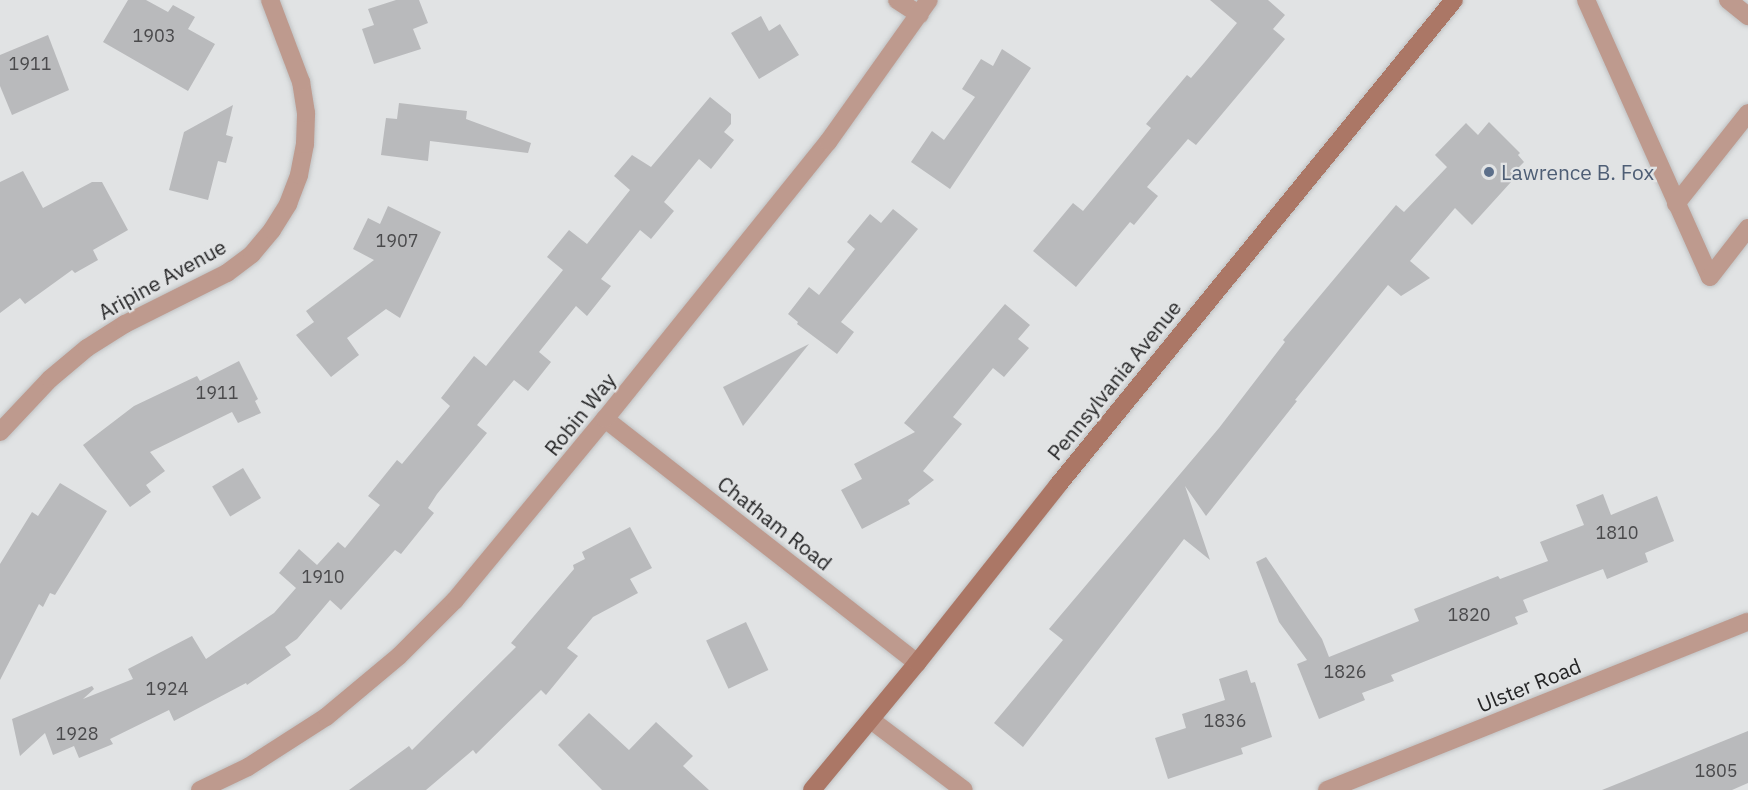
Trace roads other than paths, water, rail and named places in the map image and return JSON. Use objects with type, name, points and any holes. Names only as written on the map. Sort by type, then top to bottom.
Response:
[{"type":"street","name":"Aripine Avenue","points":[[0,432],[50,379],[87,348],[125,324],[227,273],[252,254],[272,230],[288,204],[299,175],[305,144],[306,113],[301,82],[270,0]]},
{"type":"street","points":[[897,0],[925,8]]},
{"type":"street","name":"Pennsylvania Avenue","points":[[812,790],[918,663],[1058,485],[1454,0]]},
{"type":"street","points":[[1586,0],[1710,277],[1748,228]]},
{"type":"street","points":[[1728,0],[1748,16]]},
{"type":"street","name":"Robin Way","points":[[200,790],[293,740],[326,717],[399,656],[455,600],[605,419],[828,142],[925,8]]},
{"type":"street","points":[[1676,204],[1748,113]]},
{"type":"street","name":"Chatham Road","points":[[605,419],[918,663]]},
{"type":"street","name":"Ulster Road","points":[[1327,790],[1748,622]]},
{"type":"street","points":[[871,720],[964,790]]},
{"type":"place","name":"Lawrence B. Fox","points":[[1489,172]]}]
